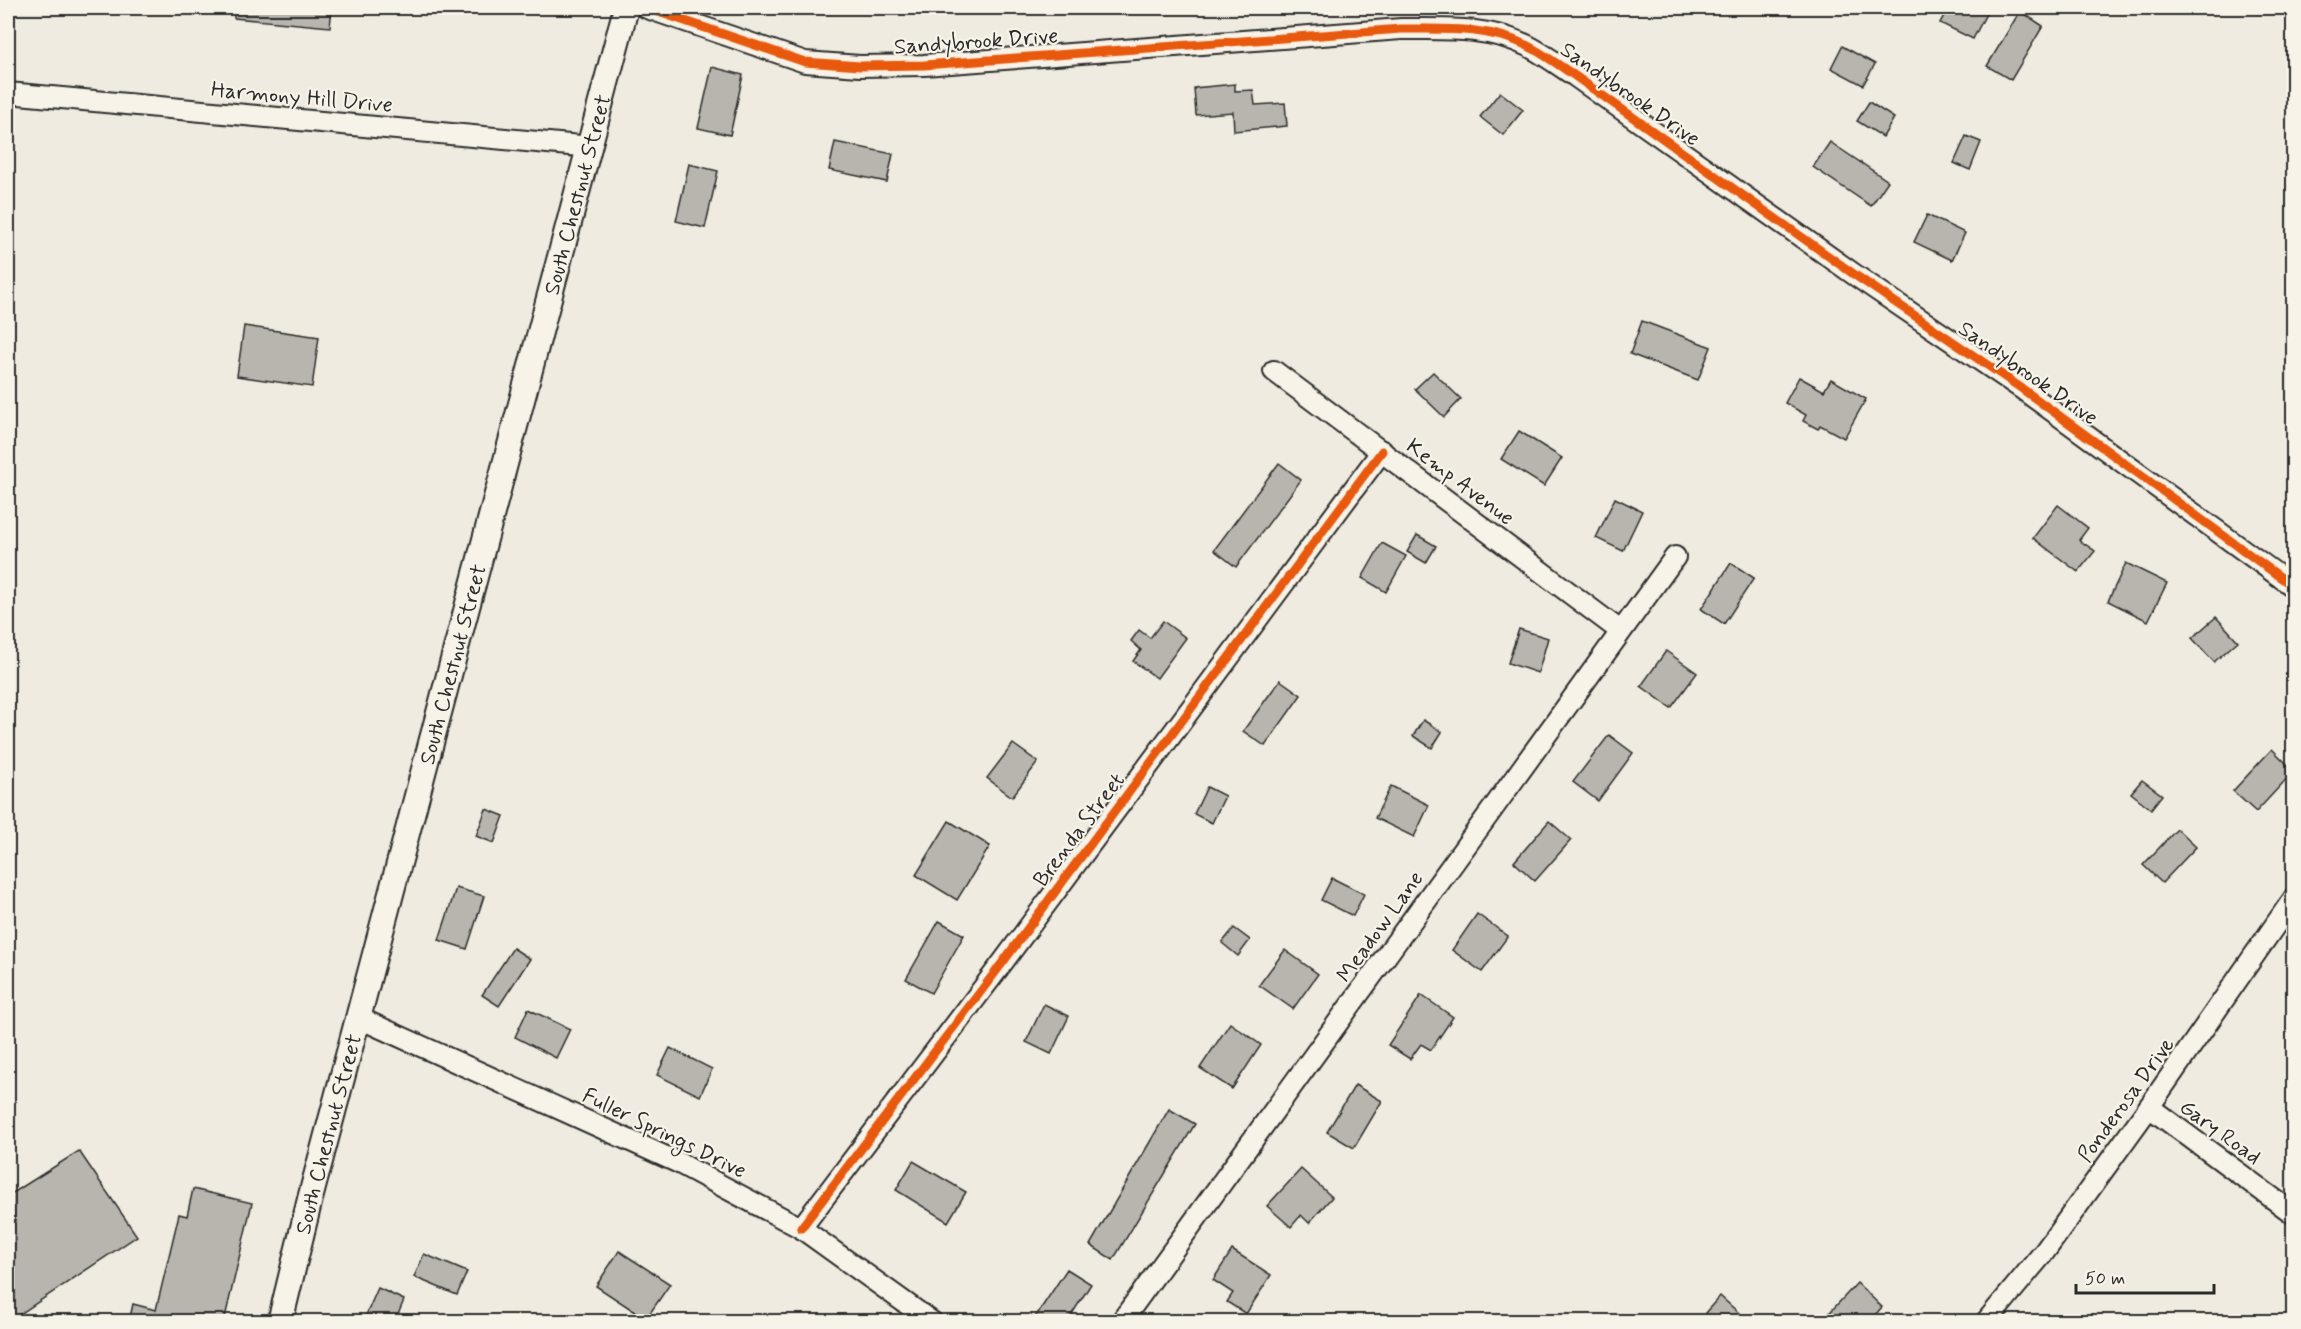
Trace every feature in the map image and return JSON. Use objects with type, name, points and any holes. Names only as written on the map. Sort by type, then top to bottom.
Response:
[{"type":"main road","name":"South Chestnut Street","points":[[280,1322],[626,8]]},
{"type":"street","name":"Sandybrook Drive","points":[[647,8],[805,62],[861,66],[924,65],[1401,29],[1469,29],[1501,35],[1529,46],[1575,76],[2021,388],[2294,587]]},
{"type":"street","name":"Harmony Hill Drive","points":[[8,93],[591,147]]},
{"type":"street","name":"Kemp Avenue","points":[[1274,371],[1619,630]]},
{"type":"street","name":"Brenda Street","points":[[801,1228],[1032,923],[1382,451]]},
{"type":"street","name":"Meadow Lane","points":[[1121,1322],[1262,1130],[1619,630],[1674,557]]},
{"type":"street","name":"Ponderosa Drive","points":[[1986,1322],[2045,1251],[2150,1107],[2294,898]]},
{"type":"street","name":"Fuller Springs Drive","points":[[359,1018],[676,1162],[801,1228],[932,1322]]},
{"type":"street","name":"Gary Road","points":[[2150,1107],[2294,1214]]},
{"type":"building","points":[[234,8],[332,8],[330,27],[234,18]]},
{"type":"building","points":[[1948,8],[1989,8],[1973,39],[1940,23]]},
{"type":"building","points":[[2020,11],[2043,26],[2011,80],[1987,66]]},
{"type":"building","points":[[1842,46],[1875,64],[1863,85],[1831,68]]},
{"type":"building","points":[[712,67],[743,75],[730,135],[698,128]]},
{"type":"building","points":[[1235,84],[1235,91],[1253,90],[1255,105],[1285,103],[1287,126],[1234,131],[1233,112],[1196,115],[1194,88]]},
{"type":"building","points":[[1500,92],[1523,110],[1503,135],[1480,117]]},
{"type":"building","points":[[1869,102],[1894,118],[1883,137],[1857,121]]},
{"type":"building","points":[[1966,136],[1981,142],[1970,170],[1954,163]]},
{"type":"building","points":[[835,142],[893,154],[887,182],[829,170]]},
{"type":"building","points":[[1830,142],[1888,181],[1871,206],[1813,167]]},
{"type":"building","points":[[689,164],[718,171],[705,228],[676,221]]},
{"type":"building","points":[[1927,215],[1965,233],[1952,260],[1914,242]]},
{"type":"building","points":[[1642,321],[1711,347],[1698,380],[1630,354]]},
{"type":"building","points":[[244,326],[319,337],[312,387],[237,376]]},
{"type":"building","points":[[1433,372],[1461,399],[1444,417],[1415,389]]},
{"type":"building","points":[[1799,377],[1824,391],[1831,379],[1866,399],[1844,438],[1820,425],[1818,429],[1803,421],[1806,415],[1785,403]]},
{"type":"building","points":[[1519,431],[1562,458],[1544,486],[1501,459]]},
{"type":"building","points":[[1279,463],[1301,480],[1236,567],[1214,550]]},
{"type":"building","points":[[1615,498],[1642,511],[1623,551],[1596,538]]},
{"type":"building","points":[[2058,505],[2088,528],[2079,540],[2095,551],[2078,572],[2033,538]]},
{"type":"building","points":[[1417,535],[1436,546],[1426,563],[1407,552]]},
{"type":"building","points":[[1382,543],[1406,556],[1386,592],[1362,578]]},
{"type":"building","points":[[1731,563],[1754,578],[1724,624],[1701,609]]},
{"type":"building","points":[[2126,563],[2167,583],[2148,621],[2108,601]]},
{"type":"building","points":[[2216,617],[2238,641],[2214,662],[2192,638]]},
{"type":"building","points":[[1163,621],[1186,638],[1157,678],[1133,661],[1141,650],[1131,641],[1139,630],[1150,638]]},
{"type":"building","points":[[1519,629],[1548,638],[1538,673],[1508,663]]},
{"type":"building","points":[[1666,651],[1697,673],[1671,708],[1641,686]]},
{"type":"building","points":[[1280,680],[1301,695],[1265,746],[1243,731]]},
{"type":"building","points":[[1423,720],[1442,732],[1432,748],[1413,736]]},
{"type":"building","points":[[1609,735],[1633,753],[1598,801],[1573,782]]},
{"type":"building","points":[[1013,744],[1038,762],[1012,797],[987,778]]},
{"type":"building","points":[[2272,749],[2294,771],[2256,812],[2233,791]]},
{"type":"building","points":[[2142,780],[2162,795],[2151,809],[2131,793]]},
{"type":"building","points":[[1391,786],[1429,805],[1414,837],[1375,818]]},
{"type":"building","points":[[1207,787],[1225,796],[1212,823],[1194,814]]},
{"type":"building","points":[[486,809],[504,816],[494,843],[476,836]]},
{"type":"building","points":[[949,821],[990,846],[957,900],[916,875]]},
{"type":"building","points":[[1549,821],[1571,840],[1535,881],[1514,862]]},
{"type":"building","points":[[2177,829],[2196,847],[2162,883],[2143,865]]},
{"type":"building","points":[[1332,878],[1364,894],[1353,916],[1321,900]]},
{"type":"building","points":[[456,888],[484,896],[467,949],[439,940]]},
{"type":"building","points":[[1477,914],[1508,936],[1482,972],[1452,950]]},
{"type":"building","points":[[939,921],[964,935],[931,993],[906,979]]},
{"type":"building","points":[[1234,928],[1250,940],[1238,956],[1222,943]]},
{"type":"building","points":[[513,948],[530,959],[499,1006],[482,995]]},
{"type":"building","points":[[1285,950],[1318,974],[1293,1009],[1259,985]]},
{"type":"building","points":[[1421,995],[1453,1017],[1431,1050],[1421,1044],[1410,1059],[1388,1045]]},
{"type":"building","points":[[1044,1004],[1069,1016],[1051,1054],[1026,1042]]},
{"type":"building","points":[[528,1009],[570,1029],[556,1058],[515,1037]]},
{"type":"building","points":[[1230,1023],[1261,1045],[1232,1089],[1200,1068]]},
{"type":"building","points":[[670,1048],[712,1069],[700,1096],[657,1075]]},
{"type":"building","points":[[1355,1085],[1382,1101],[1354,1148],[1327,1132]]},
{"type":"building","points":[[1169,1109],[1195,1124],[1113,1260],[1090,1245]]},
{"type":"building","points":[[79,1151],[137,1236],[8,1322],[8,1196]]},
{"type":"building","points":[[913,1161],[966,1192],[948,1222],[896,1190]]},
{"type":"building","points":[[1301,1169],[1332,1197],[1309,1223],[1301,1215],[1291,1227],[1267,1206]]},
{"type":"building","points":[[193,1189],[252,1203],[224,1322],[129,1322],[133,1304],[156,1310],[179,1214],[187,1216]]},
{"type":"building","points":[[1232,1250],[1271,1275],[1246,1314],[1227,1302],[1233,1293],[1213,1280]]},
{"type":"building","points":[[619,1251],[670,1284],[646,1319],[596,1286]]},
{"type":"building","points":[[424,1254],[467,1272],[457,1295],[414,1277]]},
{"type":"building","points":[[1067,1269],[1091,1284],[1067,1322],[1032,1322]]},
{"type":"building","points":[[1857,1283],[1882,1307],[1869,1322],[1821,1322]]},
{"type":"building","points":[[378,1288],[404,1300],[395,1322],[363,1322]]},
{"type":"building","points":[[1720,1296],[1749,1322],[1715,1322],[1705,1313]]},
{"type":"cycle path","points":[[647,8],[805,62],[860,66],[924,65],[1401,29],[1466,30],[1513,40],[1528,46],[1575,76],[1855,275],[2021,388],[2294,587]]},
{"type":"cycle path","points":[[801,1228],[1003,962],[1382,451]]}]
